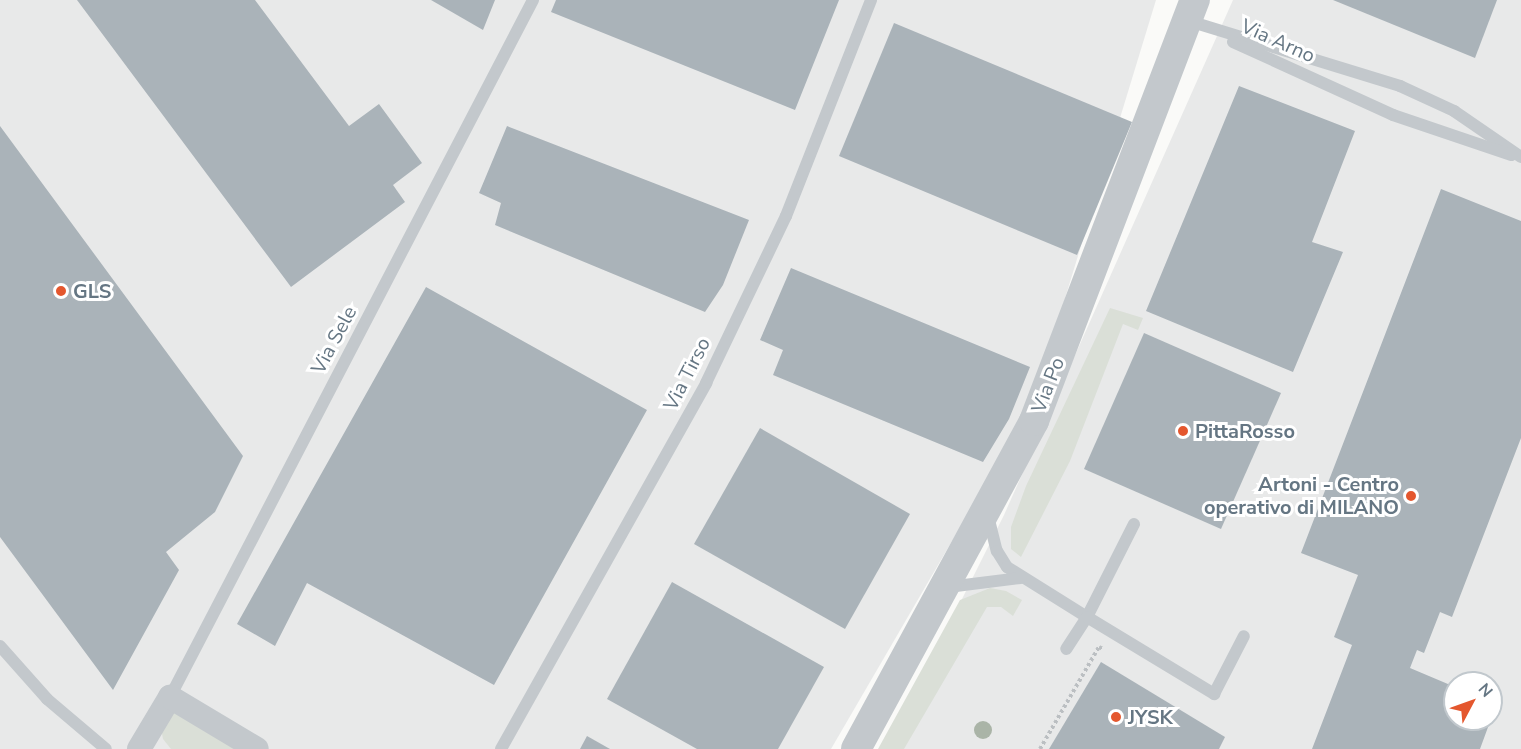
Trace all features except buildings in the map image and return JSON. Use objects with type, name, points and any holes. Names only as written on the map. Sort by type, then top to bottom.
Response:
[{"type":"street","name":"Via Po","points":[[856,749],[987,513],[1034,421],[1192,11]]},
{"type":"street","points":[[139,749],[170,697],[257,749]]},
{"type":"lane","name":"Via Sele","points":[[170,697],[533,0]]},
{"type":"lane","name":"Via Tirso","points":[[501,749],[706,383],[786,216],[871,0]]},
{"type":"lane","name":"Via Arno","points":[[1192,11],[1393,115],[1521,158]]},
{"type":"lane","name":"Via Arno","points":[[1192,11],[1400,86],[1454,111],[1521,158]]},
{"type":"lane","points":[[987,513],[998,551],[1007,567],[1021,578],[1214,694],[1244,636]]},
{"type":"lane","points":[[1066,649],[1087,617],[1134,524]]},
{"type":"lane","points":[[946,588],[1021,578]]},
{"type":"lane","points":[[0,646],[47,699],[106,749]]},
{"type":"path","points":[[1040,749],[1099,647],[1109,652]]},
{"type":"shaded area","points":[[0,0],[1156,0],[1034,400],[831,749],[0,749]]},
{"type":"shaded area","points":[[1233,0],[1521,0],[1521,749],[887,749],[1004,515]]},
{"type":"shaded area","points":[[1110,308],[1143,318],[1138,330],[1123,324],[1070,461],[1021,557],[1011,549],[1011,527],[1026,486]]},
{"type":"shaded area","points":[[990,588],[1006,591],[1022,600],[1013,616],[1001,607],[987,607],[904,749],[878,749],[960,600]]},
{"type":"shaded area","points":[[171,713],[176,713],[242,749],[171,749],[163,739],[161,728]]},
{"type":"place","name":"GLS","points":[[61,291]]},
{"type":"place","name":"PittaRosso","points":[[1183,431]]},
{"type":"place","name":"Artoni - Centro operativo di MILANO","points":[[1411,496]]},
{"type":"place","name":"JYSK","points":[[1116,717]]}]
